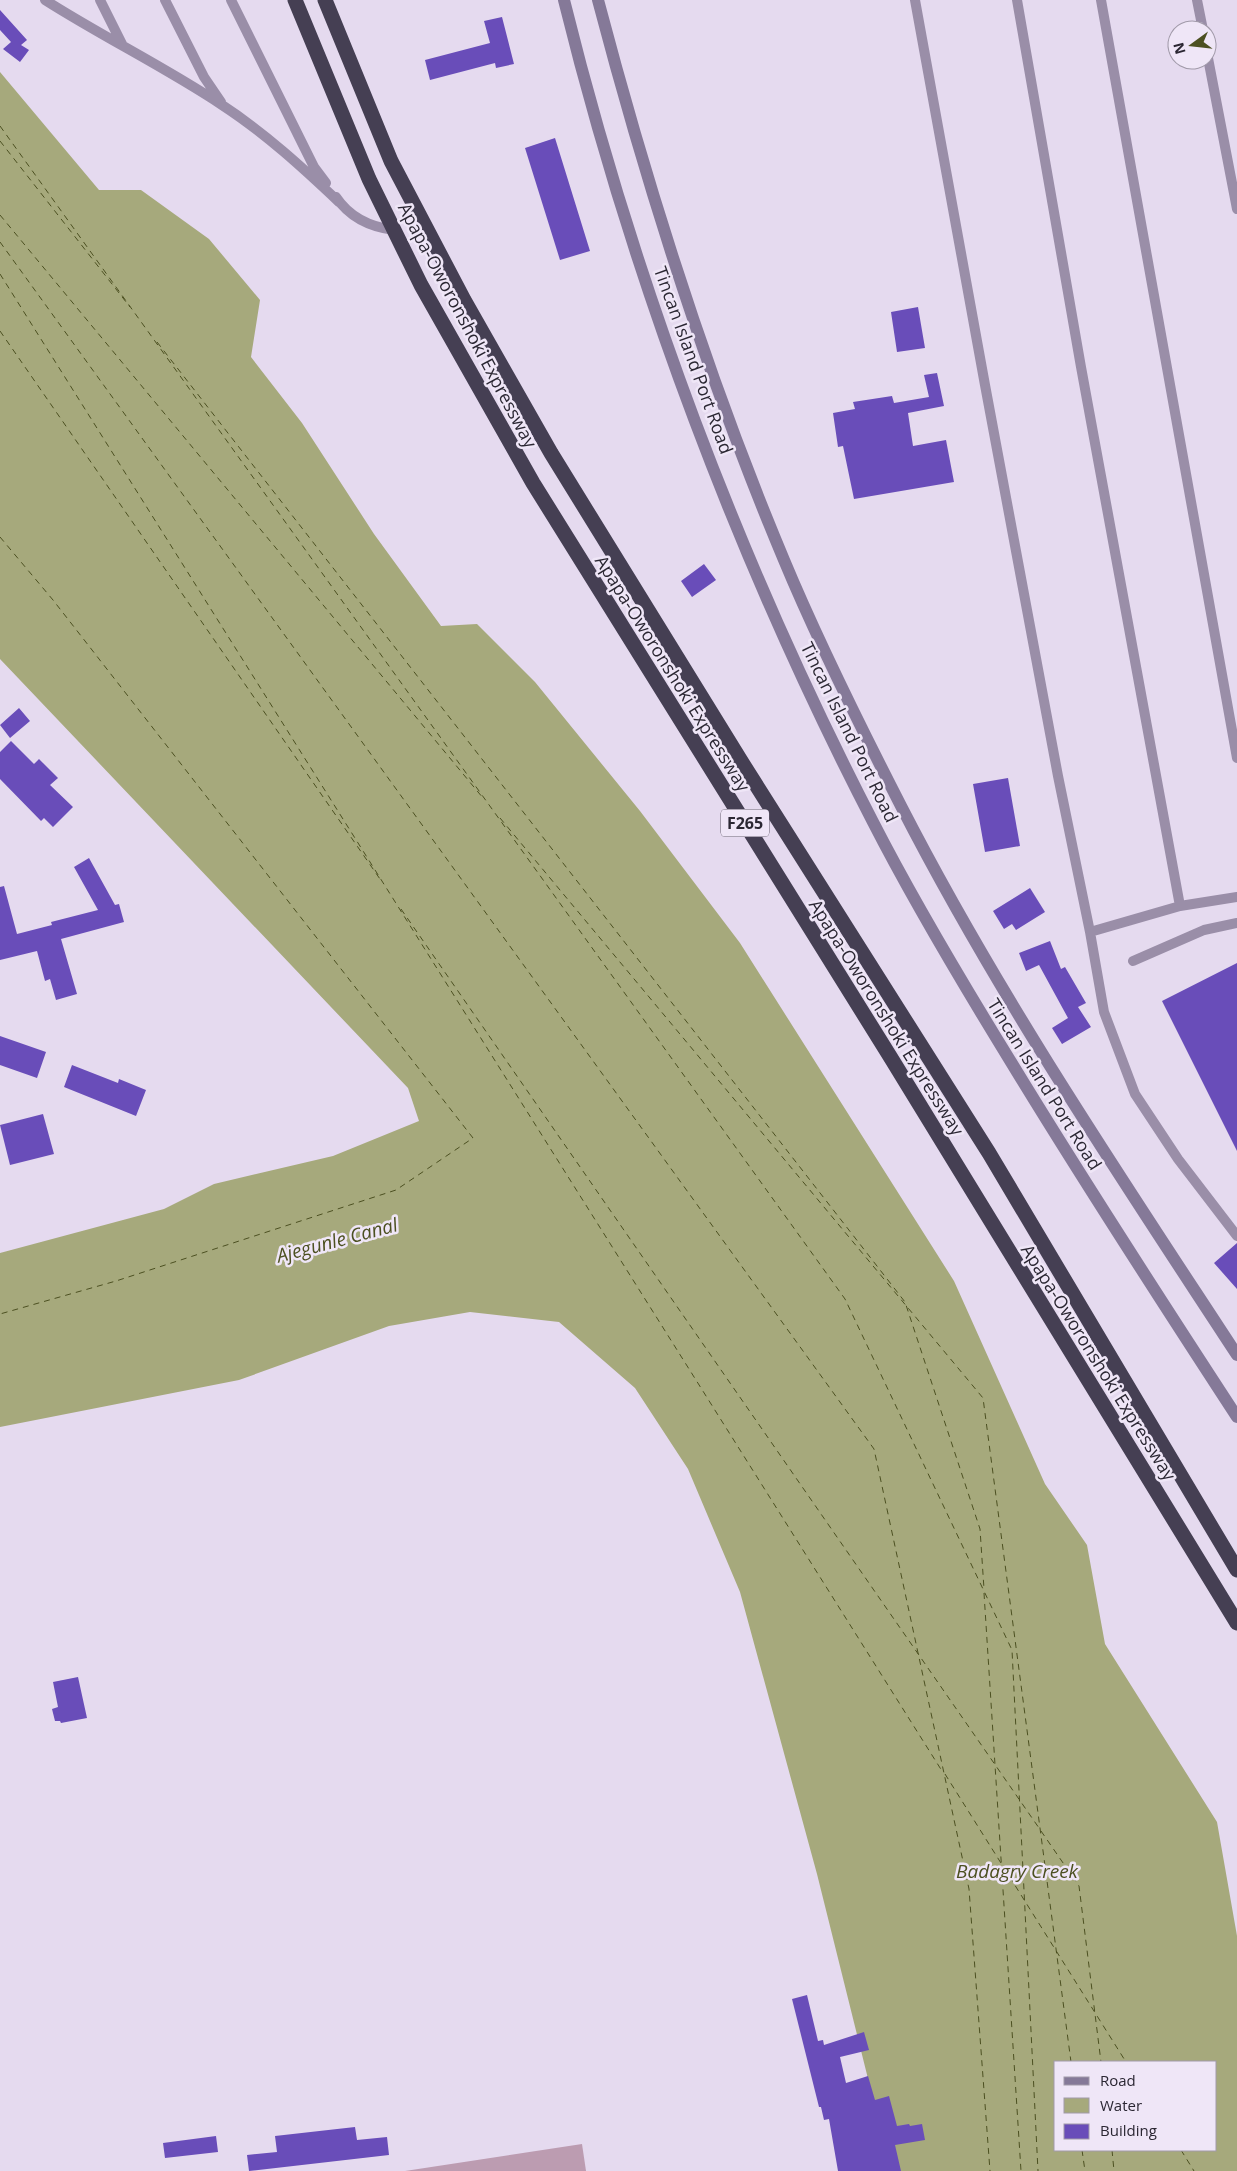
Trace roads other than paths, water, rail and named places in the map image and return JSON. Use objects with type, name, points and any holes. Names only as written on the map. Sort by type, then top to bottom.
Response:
[{"type":"highway","name":"Apapa-Oworonshoki Expressway","points":[[295,0],[369,179],[421,285],[533,483],[886,1050],[1237,1623]]},
{"type":"highway","name":"Apapa-Oworonshoki Expressway","points":[[325,0],[391,161],[464,300],[551,453],[741,761],[989,1153],[1237,1570]]},
{"type":"street","name":"Tincan Island Port Road","points":[[564,0],[622,208],[665,336],[710,457],[808,690],[874,824],[960,980],[1077,1170],[1237,1416]]},
{"type":"street","name":"Tincan Island Port Road","points":[[598,0],[634,130],[692,315],[784,560],[837,677],[903,809],[987,960],[1104,1152],[1237,1355]]},
{"type":"lane","points":[[45,0],[223,105],[274,143],[354,216],[374,227],[394,230]]},
{"type":"lane","points":[[100,0],[123,46]]},
{"type":"lane","points":[[165,0],[204,77],[223,105]]},
{"type":"lane","points":[[231,0],[314,167],[339,202]]},
{"type":"lane","points":[[915,0],[1058,776],[1090,932],[1104,1012],[1135,1094],[1178,1159],[1237,1236]]},
{"type":"lane","points":[[1017,0],[1079,357],[1180,906]]},
{"type":"lane","points":[[1101,0],[1237,758]]},
{"type":"lane","points":[[1197,0],[1201,20]]},
{"type":"lane","points":[[1210,70],[1237,209]]},
{"type":"lane","points":[[1090,932],[1180,906],[1237,896]]},
{"type":"lane","points":[[1132,960],[1204,930],[1237,923]]},
{"type":"water","name":"Badagry Creek","points":[[0,72],[99,190],[141,190],[209,239],[260,300],[251,357],[302,423],[374,534],[441,626],[477,624],[535,682],[640,811],[740,943],[954,1281],[1045,1484],[1087,1545],[1105,1644],[1217,1822],[1237,1936],[1237,2171],[891,2171],[817,1874],[740,1592],[688,1469],[635,1388],[559,1322],[470,1312],[389,1326],[239,1380],[0,1427],[0,1253],[164,1209],[214,1184],[333,1156],[419,1121],[408,1088],[0,659]]},
{"type":"water label","name":"Ajegunle Canal","points":[[337,1240]]}]
